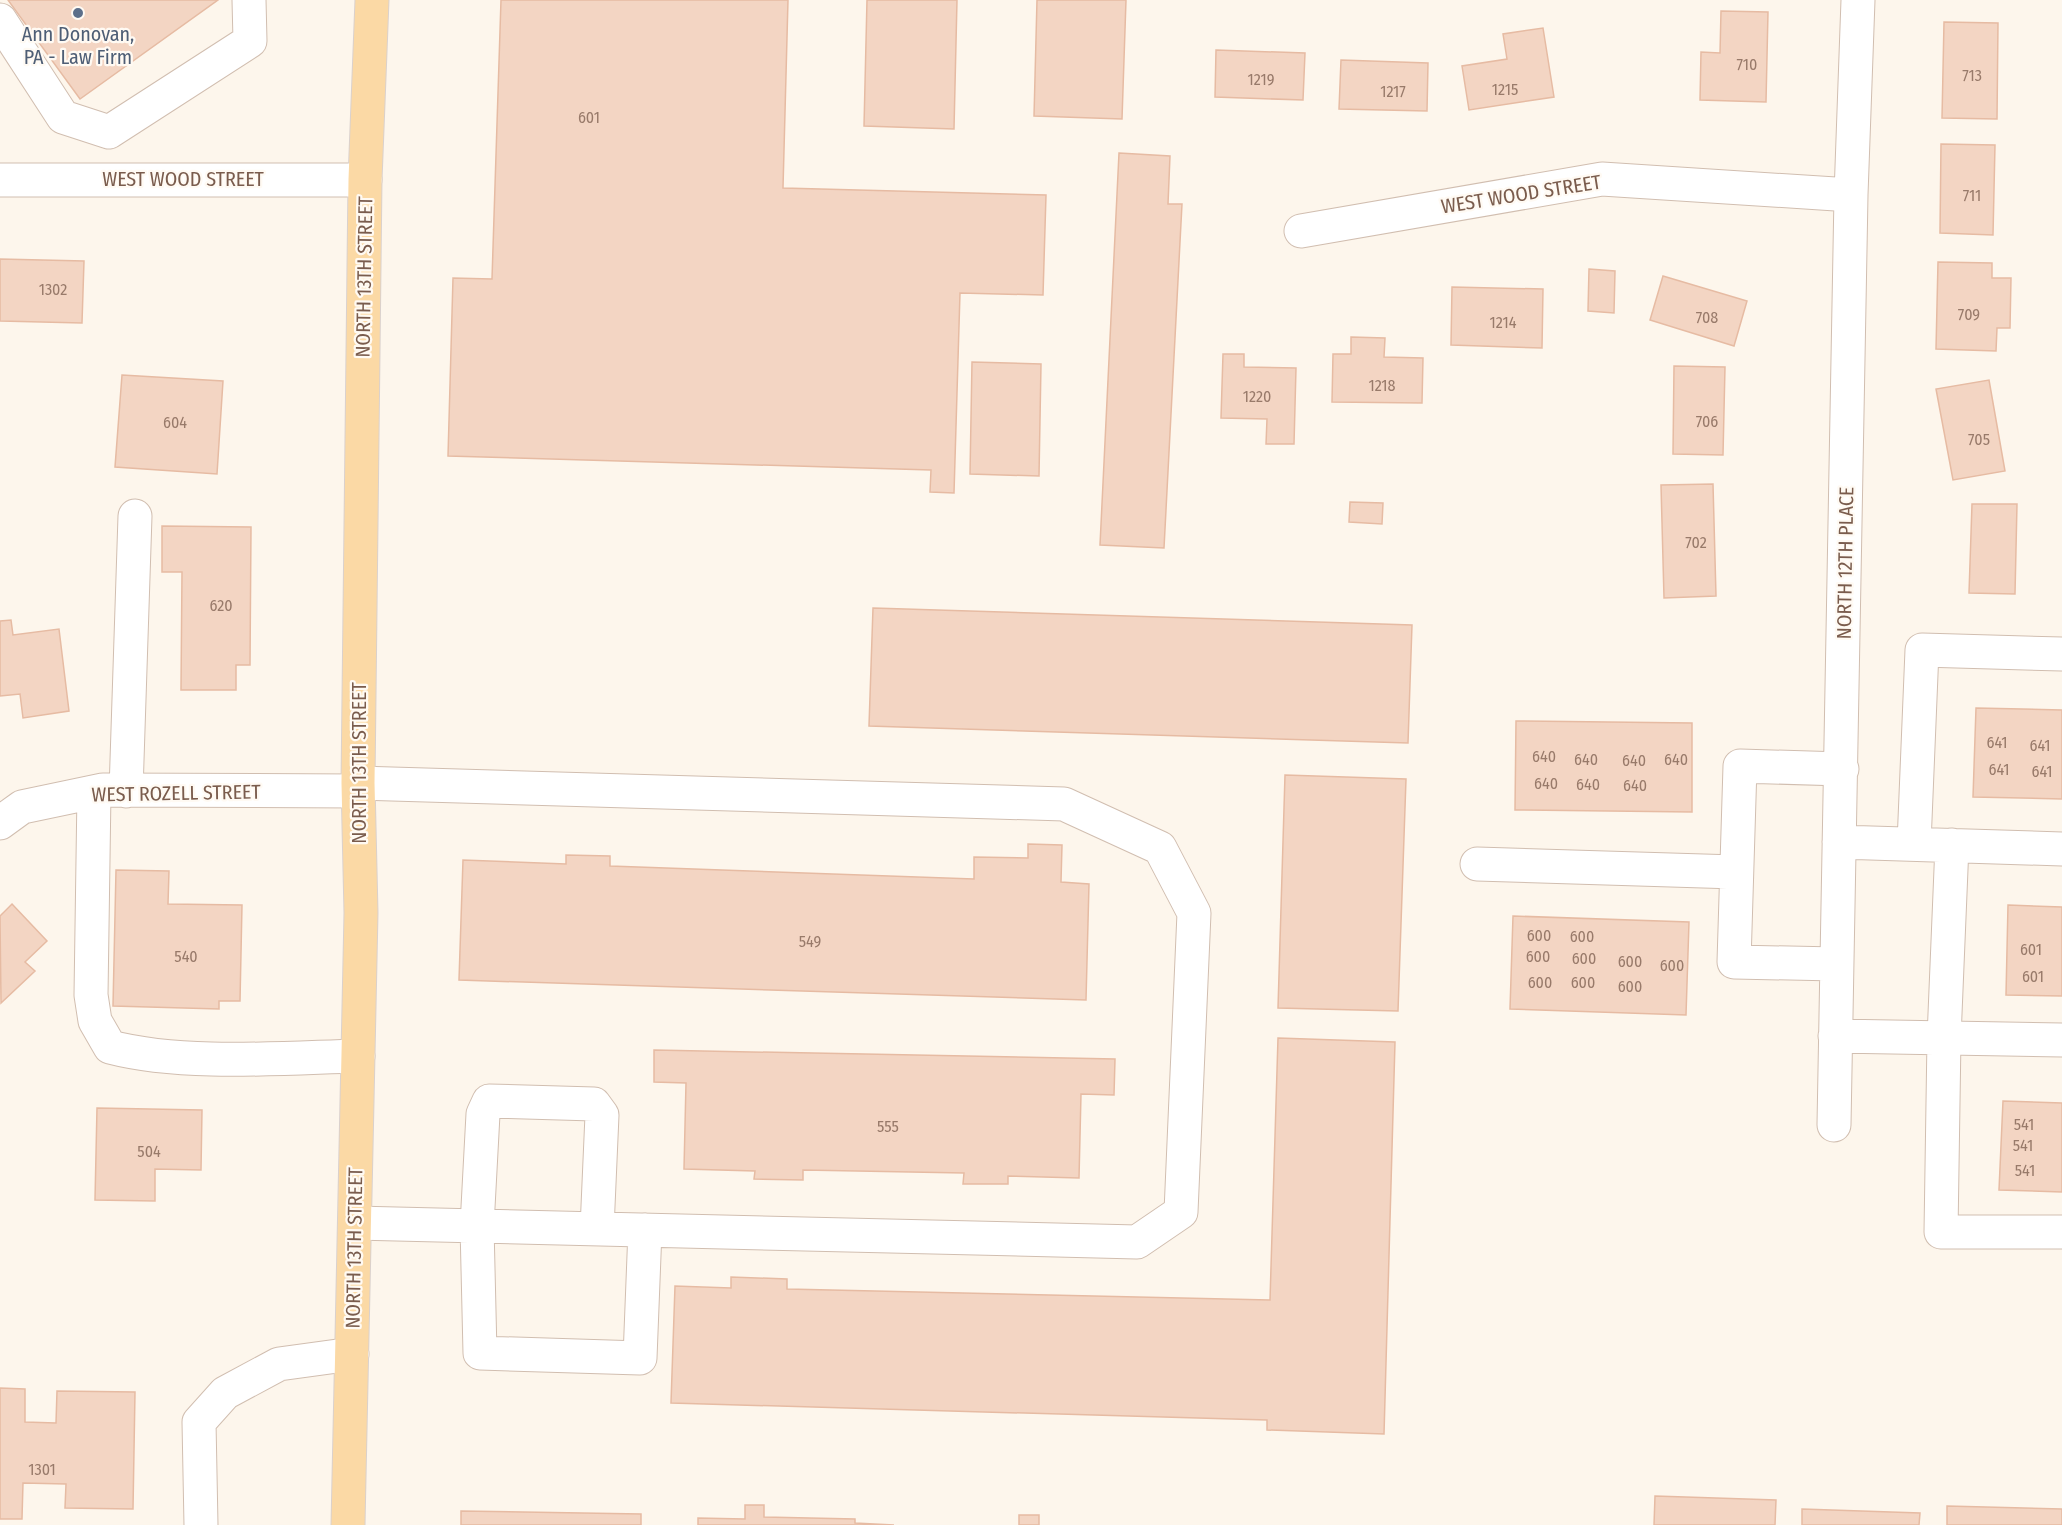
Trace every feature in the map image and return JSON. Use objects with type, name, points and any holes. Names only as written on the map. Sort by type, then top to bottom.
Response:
[{"type":"main road","name":"NORTH 13TH STREET","points":[[348,1525],[361,913],[358,787],[365,180],[372,0]]},
{"type":"street","points":[[109,132],[250,41],[249,0]]},
{"type":"street","name":"NORTH 12TH PLACE","points":[[1834,1125],[1851,195],[1858,0]]},
{"type":"street","points":[[0,20],[63,117],[109,132]]},
{"type":"street","points":[[107,179],[109,132]]},
{"type":"street","name":"WEST WOOD STREET","points":[[1300,231],[1602,179],[1851,195]]},
{"type":"street","name":"WEST WOOD STREET","points":[[0,180],[365,180]]},
{"type":"street","points":[[135,516],[91,996],[95,1021],[110,1047],[137,1054],[240,1059],[358,1056]]},
{"type":"street","points":[[1914,844],[1922,650],[2062,654]]},
{"type":"street","points":[[1836,964],[1734,962],[1736,872],[1740,766],[1842,769]]},
{"type":"street","name":"WEST ROZELL STREET","points":[[0,823],[22,807],[110,791],[358,787],[1064,804],[1160,848],[1194,913],[1181,1212],[1137,1242],[645,1230]]},
{"type":"street","points":[[1839,842],[2062,849]]},
{"type":"street","points":[[1952,845],[1944,1038],[1941,1232],[2062,1232]]},
{"type":"street","points":[[1477,864],[1736,872]]},
{"type":"street","points":[[1835,1036],[2062,1040]]},
{"type":"street","points":[[355,1223],[477,1226],[597,1229],[645,1230],[640,1358],[480,1353],[477,1226],[483,1114],[489,1101],[594,1104],[602,1115],[597,1229]]},
{"type":"street","points":[[201,1525],[199,1422],[225,1393],[279,1364],[352,1354]]},
{"type":"building","points":[[8,0],[218,0],[80,99]]},
{"type":"building","points":[[501,0],[788,0],[783,188],[1046,195],[1043,295],[960,293],[954,493],[930,492],[931,470],[448,456],[453,278],[492,279]]},
{"type":"building","points":[[867,0],[957,0],[954,129],[864,126]]},
{"type":"building","points":[[1037,0],[1126,0],[1122,119],[1034,116]]},
{"type":"building","points":[[1721,11],[1768,12],[1766,102],[1700,100],[1701,52],[1720,53]]},
{"type":"building","points":[[1944,22],[1998,23],[1997,119],[1942,118]]},
{"type":"building","points":[[1543,28],[1554,97],[1469,110],[1462,66],[1507,59],[1503,34]]},
{"type":"building","points":[[1216,50],[1305,53],[1303,100],[1215,97]]},
{"type":"building","points":[[1341,60],[1428,63],[1427,111],[1339,109]]},
{"type":"building","points":[[1941,144],[1995,145],[1993,235],[1940,233]]},
{"type":"building","points":[[1119,153],[1170,156],[1168,204],[1182,204],[1164,548],[1100,545]]},
{"type":"building","points":[[0,259],[84,261],[82,323],[0,321]]},
{"type":"building","points":[[1938,262],[1992,263],[1992,278],[2011,278],[2010,328],[1997,328],[1996,351],[1936,349]]},
{"type":"building","points":[[1589,269],[1615,271],[1614,313],[1588,311]]},
{"type":"building","points":[[1663,276],[1747,301],[1734,346],[1650,320]]},
{"type":"building","points":[[1452,287],[1543,289],[1542,348],[1451,345]]},
{"type":"building","points":[[1351,337],[1385,338],[1384,357],[1423,358],[1422,403],[1332,402],[1333,354],[1351,354]]},
{"type":"building","points":[[1223,354],[1244,354],[1244,367],[1296,368],[1294,444],[1266,444],[1267,419],[1221,418]]},
{"type":"building","points":[[972,362],[1041,364],[1039,476],[970,474]]},
{"type":"building","points":[[1674,366],[1725,367],[1723,455],[1673,454]]},
{"type":"building","points":[[122,375],[223,381],[217,474],[115,467]]},
{"type":"building","points":[[1989,380],[2005,471],[1953,480],[1936,389]]},
{"type":"building","points":[[1713,484],[1716,596],[1664,598],[1661,485]]},
{"type":"building","points":[[1350,502],[1383,503],[1382,524],[1349,522]]},
{"type":"building","points":[[1972,504],[2017,504],[2015,594],[1969,593]]},
{"type":"building","points":[[162,526],[251,527],[250,665],[236,665],[236,690],[181,690],[182,572],[162,572]]},
{"type":"building","points":[[873,608],[1412,625],[1408,743],[869,726]]},
{"type":"building","points":[[11,620],[13,635],[59,629],[69,711],[23,718],[20,694],[0,696],[0,621]]},
{"type":"building","points":[[1976,708],[2062,710],[2062,799],[1973,797]]},
{"type":"building","points":[[1516,721],[1692,723],[1692,812],[1515,810]]},
{"type":"building","points":[[1285,775],[1406,779],[1398,1011],[1278,1008]]},
{"type":"building","points":[[1028,844],[1062,845],[1061,882],[1089,884],[1086,1000],[459,980],[463,860],[566,864],[566,855],[610,856],[610,866],[974,879],[974,857],[1028,858]]},
{"type":"building","points":[[116,870],[169,871],[168,904],[242,905],[240,1001],[219,1001],[219,1009],[113,1006]]},
{"type":"building","points":[[12,904],[47,941],[25,962],[35,971],[1,1003],[0,916]]},
{"type":"building","points":[[2008,905],[2062,907],[2062,996],[2006,995]]},
{"type":"building","points":[[1513,916],[1689,922],[1686,1015],[1510,1009]]},
{"type":"building","points":[[1278,1038],[1395,1042],[1384,1434],[1267,1430],[1267,1420],[671,1403],[675,1286],[731,1288],[731,1277],[787,1279],[787,1289],[1270,1300]]},
{"type":"building","points":[[654,1050],[1115,1059],[1114,1095],[1081,1094],[1079,1178],[1008,1176],[1008,1184],[963,1184],[964,1173],[803,1170],[803,1180],[754,1179],[755,1171],[684,1169],[686,1083],[654,1082]]},
{"type":"building","points":[[2003,1101],[2062,1103],[2062,1192],[1999,1190]]},
{"type":"building","points":[[97,1108],[202,1110],[201,1170],[155,1169],[155,1201],[95,1200]]},
{"type":"building","points":[[0,1388],[25,1389],[25,1422],[56,1423],[57,1391],[135,1392],[133,1509],[65,1508],[66,1484],[23,1483],[22,1519],[0,1519]]},
{"type":"building","points":[[1655,1496],[1776,1500],[1775,1525],[1654,1525]]},
{"type":"building","points":[[745,1505],[764,1505],[764,1517],[855,1519],[855,1523],[894,1525],[698,1525],[698,1518],[745,1519]]},
{"type":"building","points":[[1947,1506],[2062,1509],[2062,1525],[1947,1525]]},
{"type":"building","points":[[1802,1509],[1920,1513],[1919,1525],[1802,1525]]},
{"type":"building","points":[[461,1511],[641,1514],[641,1525],[461,1525]]},
{"type":"building","points":[[1019,1515],[1039,1515],[1039,1525],[1019,1525]]},
{"type":"place","name":"Ann Donovan, PA - Law Firm","points":[[78,13]]}]
